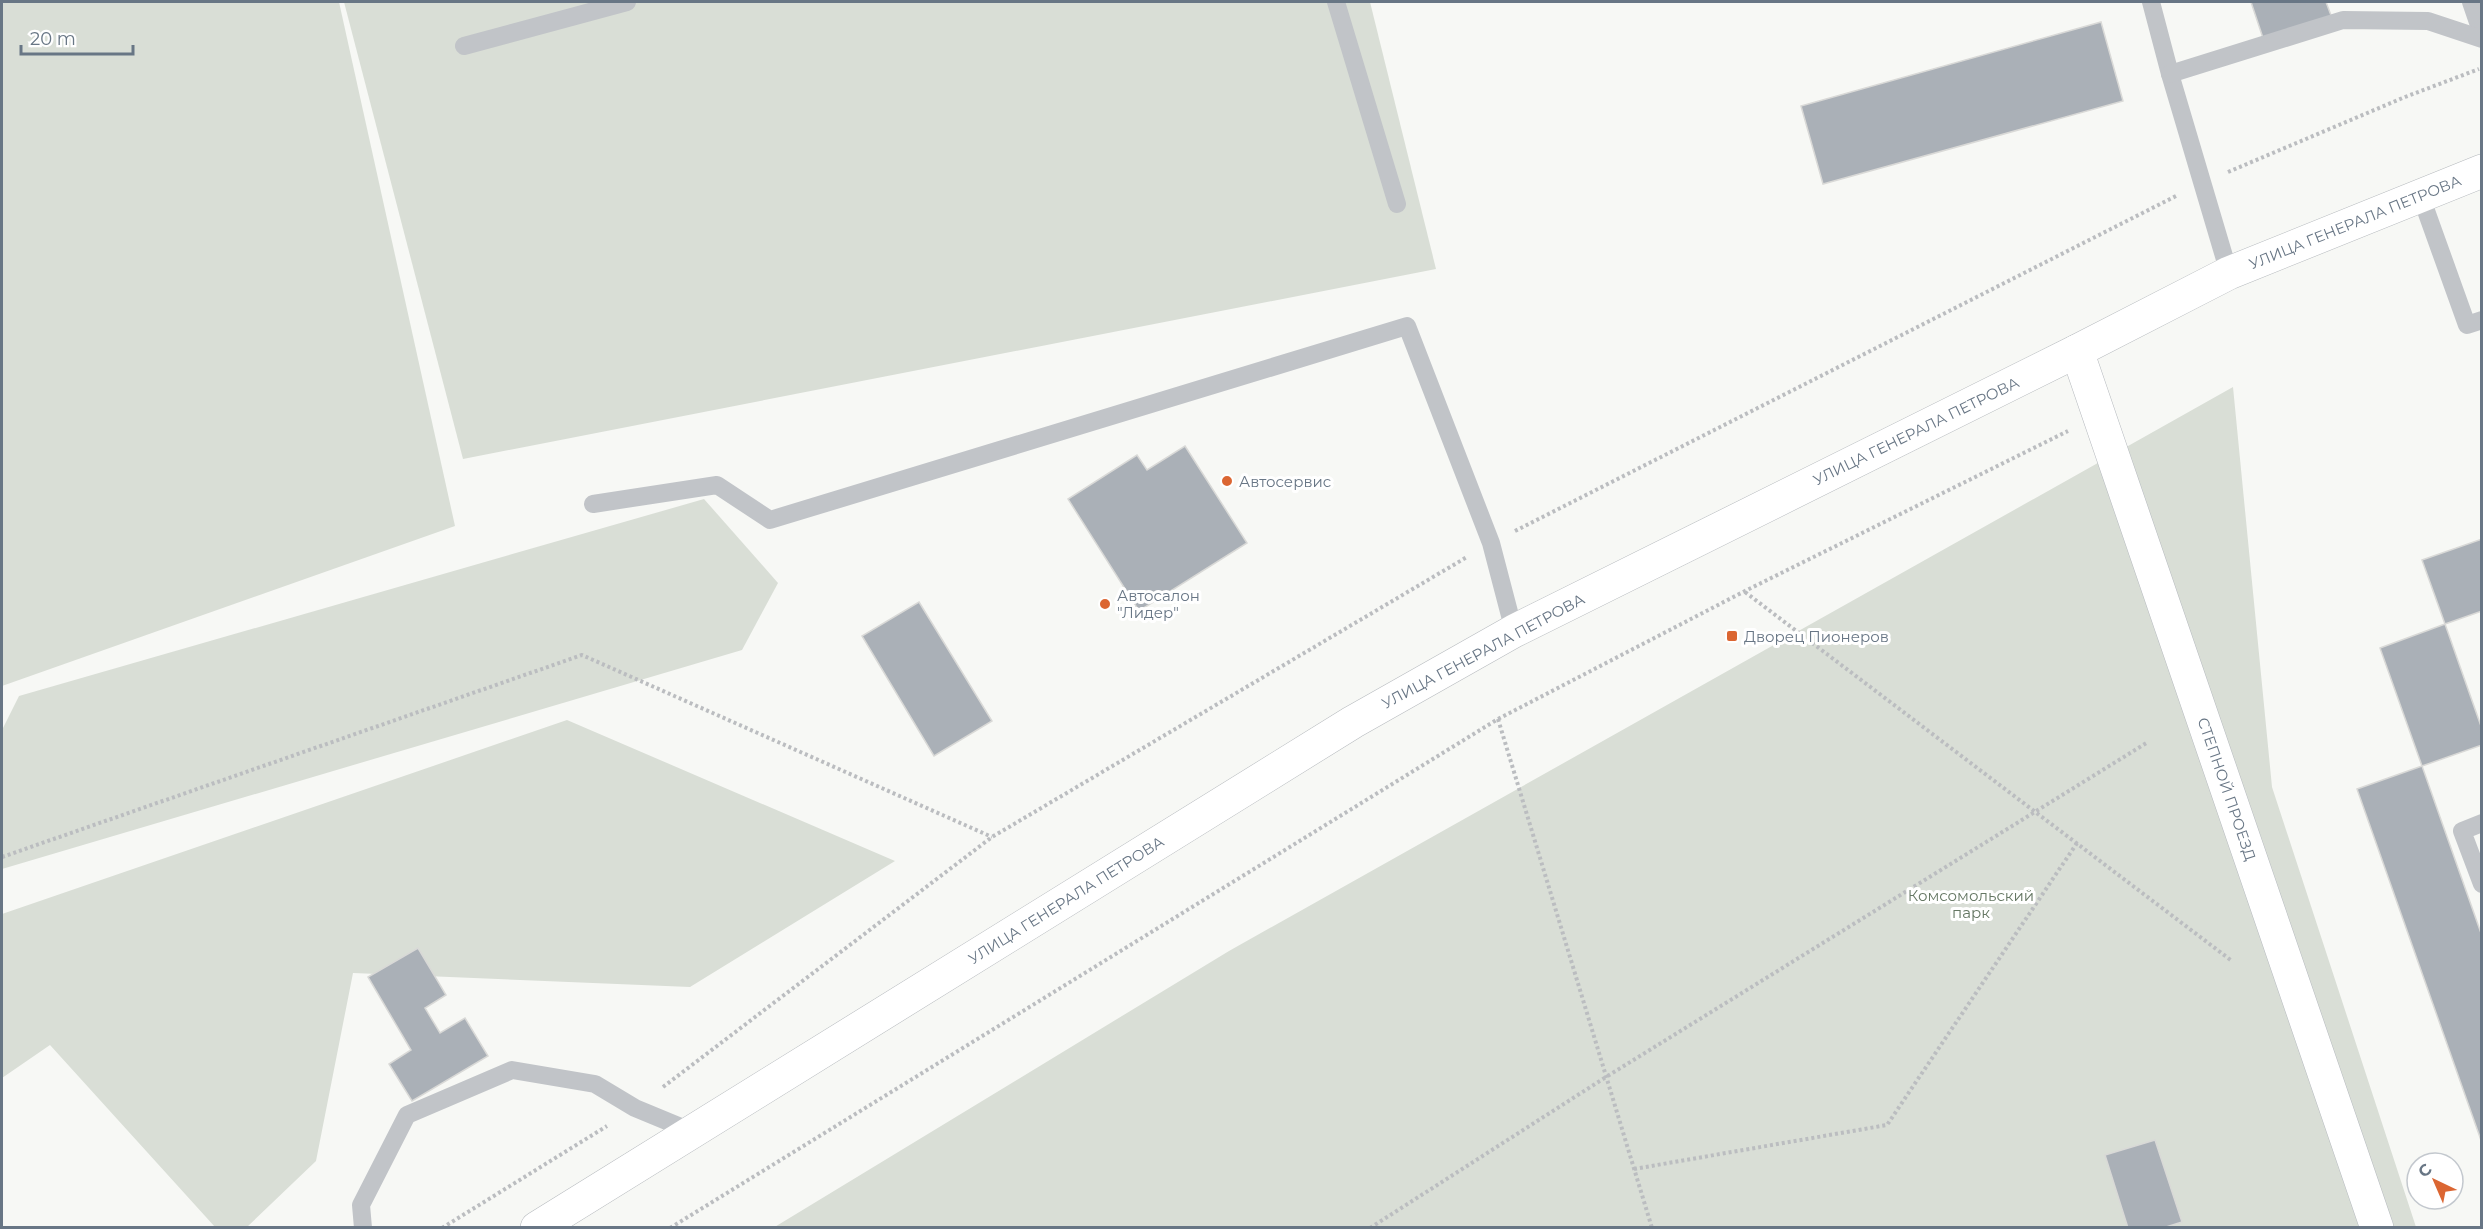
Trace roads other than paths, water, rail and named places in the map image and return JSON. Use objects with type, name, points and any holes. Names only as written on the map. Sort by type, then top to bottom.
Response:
[{"type":"main road","name":"УЛИЦА ГЕНЕРАЛА ПЕТРОВА","points":[[537,1227],[1353,722],[1514,631],[2229,273],[2481,171]]},
{"type":"main road","name":"СТЕПНОЙ ПРОЕЗД","points":[[2077,351],[2377,1227]]},
{"type":"lane","points":[[464,46],[627,2]]},
{"type":"lane","points":[[1336,2],[1397,204]]},
{"type":"lane","points":[[2151,2],[2229,273]]},
{"type":"lane","points":[[2471,2],[2481,34]]},
{"type":"lane","points":[[2170,74],[2343,20],[2428,21],[2481,39]]},
{"type":"lane","points":[[2420,195],[2467,325],[2481,320]]},
{"type":"lane","points":[[593,504],[717,485],[770,520],[1407,326],[1491,543],[1514,631]]},
{"type":"lane","points":[[2481,823],[2462,831],[2481,884]]},
{"type":"lane","points":[[363,1227],[361,1205],[407,1115],[512,1070],[519,1069],[595,1084],[635,1108],[693,1132]]},
{"type":"place","name":"Автосервис","points":[[1227,481]]},
{"type":"place","name":"Автосалон \"Лидер\"","points":[[1105,604]]},
{"type":"place","name":"Дворец Пионеров","points":[[1732,636]]},
{"type":"park label","name":"Комсомольский парк","points":[[1971,904]]}]
